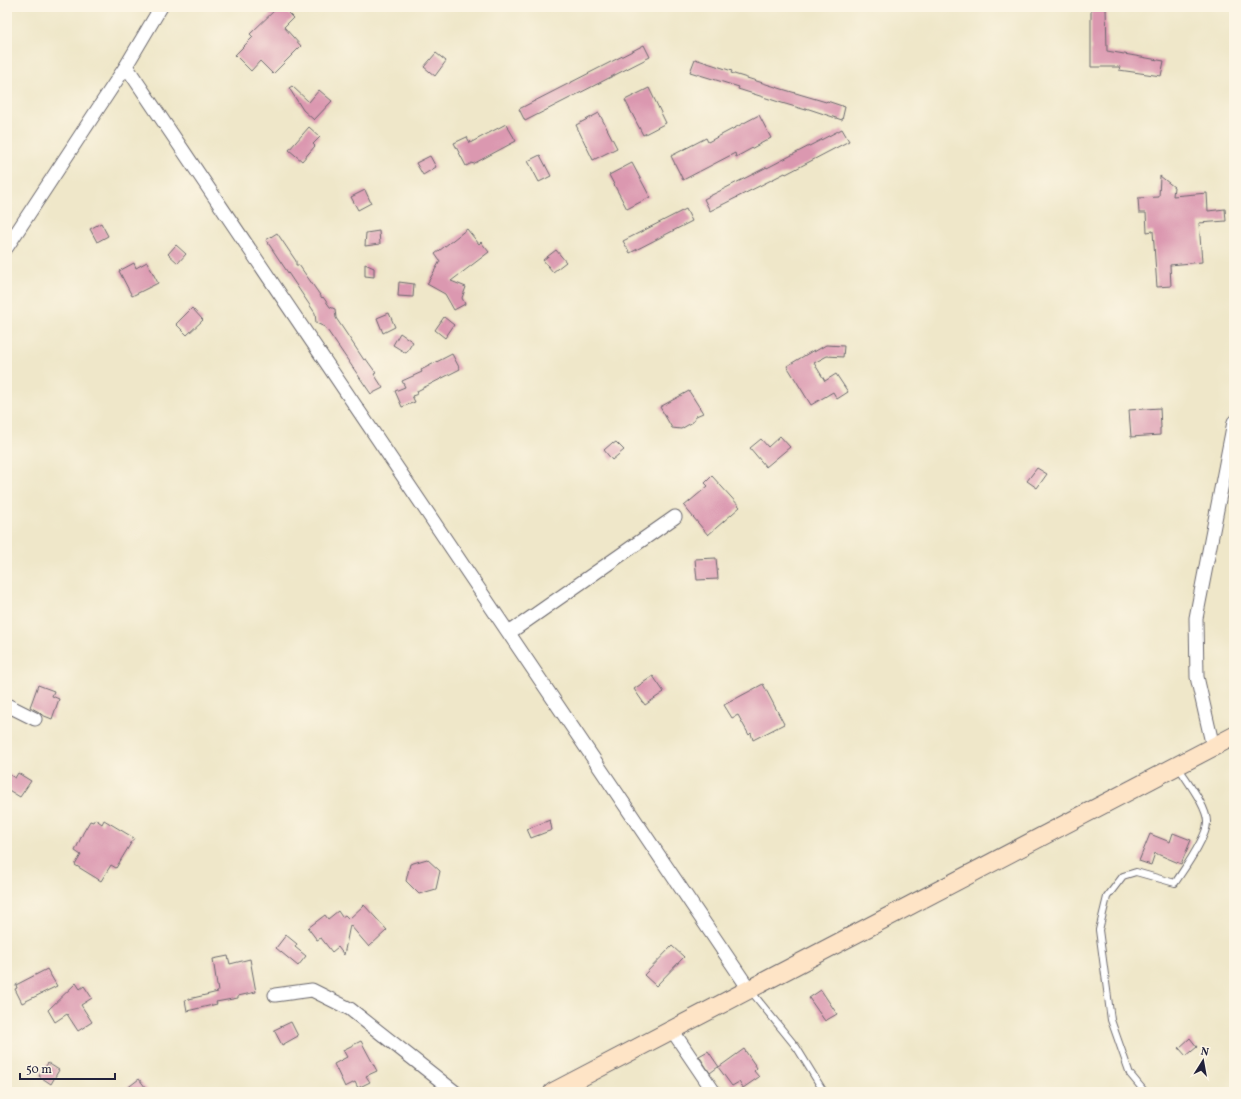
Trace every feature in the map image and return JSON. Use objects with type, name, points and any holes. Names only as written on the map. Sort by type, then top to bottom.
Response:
[{"type":"street","points":[[7,247],[126,66],[161,7]]},
{"type":"street","points":[[126,66],[749,989]]},
{"type":"street","points":[[1213,746],[1197,677],[1196,618],[1234,422]]},
{"type":"street","points":[[509,634],[675,517]]},
{"type":"street","points":[[7,706],[35,719]]},
{"type":"street","points":[[553,1092],[1234,736]]},
{"type":"street","points":[[275,995],[312,990],[350,1008],[455,1092]]},
{"type":"street","points":[[672,1030],[714,1092]]},
{"type":"lane","points":[[1144,1092],[1130,1074],[1111,1020],[1099,930],[1107,897],[1124,876],[1136,872],[1175,883],[1206,833],[1208,821],[1204,807],[1177,765]]},
{"type":"lane","points":[[749,989],[797,1048],[824,1092]]},
{"type":"building","points":[[278,7],[282,7],[293,18],[284,27],[301,46],[273,74],[260,61],[251,71],[235,55],[253,37],[250,34]]},
{"type":"building","points":[[1091,7],[1106,7],[1107,51],[1164,61],[1161,76],[1119,70],[1120,67],[1091,67]]},
{"type":"building","points":[[644,45],[650,57],[525,121],[519,109]]},
{"type":"building","points":[[436,53],[446,61],[435,76],[424,67]]},
{"type":"building","points":[[695,59],[732,71],[731,73],[845,107],[842,120],[806,108],[806,110],[782,103],[738,89],[739,87],[690,72]]},
{"type":"building","points":[[292,86],[309,102],[319,90],[332,101],[314,120],[303,110],[289,88]]},
{"type":"building","points":[[649,88],[666,123],[643,135],[625,100]]},
{"type":"building","points":[[599,113],[617,148],[593,160],[576,125]]},
{"type":"building","points":[[759,115],[771,138],[736,157],[735,153],[683,180],[671,156],[706,138],[708,142]]},
{"type":"building","points":[[506,124],[516,141],[473,164],[472,163],[466,166],[454,143],[467,137],[470,143]]},
{"type":"building","points":[[309,127],[320,137],[313,144],[315,146],[302,161],[289,150]]},
{"type":"building","points":[[842,129],[849,141],[710,211],[704,199]]},
{"type":"building","points":[[540,155],[551,176],[539,182],[528,161]]},
{"type":"building","points":[[430,156],[436,167],[423,175],[416,163]]},
{"type":"building","points":[[632,163],[650,197],[627,209],[609,175]]},
{"type":"building","points":[[1160,176],[1174,187],[1173,196],[1207,193],[1208,211],[1225,209],[1226,221],[1199,223],[1202,262],[1170,265],[1171,286],[1157,287],[1153,231],[1147,232],[1146,213],[1139,213],[1138,198],[1159,197]]},
{"type":"building","points":[[365,190],[371,203],[358,210],[351,197]]},
{"type":"building","points":[[686,209],[692,221],[630,253],[623,241]]},
{"type":"building","points":[[101,223],[108,236],[97,242],[90,229]]},
{"type":"building","points":[[467,229],[479,244],[481,242],[489,252],[451,281],[466,287],[462,298],[465,304],[454,310],[445,294],[427,284],[440,261],[435,254]]},
{"type":"building","points":[[379,231],[380,244],[365,246],[366,233]]},
{"type":"building","points":[[277,233],[296,261],[296,265],[299,265],[322,298],[323,297],[330,307],[335,309],[336,318],[364,360],[366,359],[376,373],[374,374],[383,388],[371,394],[325,327],[316,323],[315,313],[266,240]]},
{"type":"building","points":[[176,245],[186,254],[178,263],[168,254]]},
{"type":"building","points":[[556,250],[566,262],[553,272],[543,260]]},
{"type":"building","points":[[147,262],[158,283],[132,296],[119,271],[134,263],[136,268]]},
{"type":"building","points":[[365,264],[374,268],[374,277],[365,276]]},
{"type":"building","points":[[399,282],[414,284],[413,297],[398,296]]},
{"type":"building","points":[[192,308],[203,320],[187,335],[176,324]]},
{"type":"building","points":[[389,313],[395,327],[383,333],[377,318]]},
{"type":"building","points":[[444,317],[454,325],[445,338],[435,330]]},
{"type":"building","points":[[400,333],[413,342],[406,353],[393,345]]},
{"type":"building","points":[[826,345],[844,346],[843,357],[827,356],[814,363],[825,381],[836,374],[848,392],[837,399],[833,392],[811,405],[787,366],[814,350],[814,352]]},
{"type":"building","points":[[452,354],[460,369],[417,391],[418,394],[412,396],[415,402],[402,407],[395,391],[405,387],[402,381],[422,372],[421,370]]},
{"type":"building","points":[[689,391],[703,413],[696,416],[693,422],[681,429],[672,428],[660,407]]},
{"type":"building","points":[[1160,408],[1160,435],[1131,437],[1129,410]]},
{"type":"building","points":[[780,436],[790,447],[766,467],[750,448],[761,439],[768,447]]},
{"type":"building","points":[[616,442],[624,450],[612,460],[604,450],[612,443],[613,444]]},
{"type":"building","points":[[1037,468],[1047,474],[1037,488],[1027,481]]},
{"type":"building","points":[[712,476],[740,507],[708,535],[684,506],[708,486],[705,483]]},
{"type":"building","points":[[716,558],[718,579],[697,580],[695,559]]},
{"type":"building","points":[[653,676],[664,692],[645,705],[634,689]]},
{"type":"building","points":[[763,684],[784,724],[753,740],[751,733],[749,735],[738,715],[732,718],[724,705]]},
{"type":"building","points":[[38,685],[54,691],[52,696],[59,699],[52,719],[42,715],[30,707]]},
{"type":"building","points":[[7,773],[15,778],[18,773],[31,781],[20,797],[7,789]]},
{"type":"building","points":[[95,819],[102,824],[104,820],[134,838],[116,868],[111,865],[101,881],[75,865],[81,855],[75,851],[90,821],[93,822]]},
{"type":"building","points":[[550,820],[552,830],[531,838],[527,829]]},
{"type":"building","points":[[1173,833],[1191,840],[1181,864],[1155,853],[1151,865],[1139,861],[1150,834],[1170,842]]},
{"type":"building","points":[[427,859],[440,871],[436,889],[419,894],[406,881],[410,864]]},
{"type":"building","points":[[364,905],[387,930],[369,947],[350,925],[344,955],[338,947],[332,952],[321,938],[317,940],[308,928],[325,915],[328,919],[338,911],[342,917],[345,915],[349,919]]},
{"type":"building","points":[[286,935],[297,944],[295,947],[306,956],[298,966],[276,948]]},
{"type":"building","points":[[672,946],[684,957],[656,986],[644,975]]},
{"type":"building","points":[[228,956],[230,964],[250,959],[256,992],[238,996],[238,998],[216,1002],[217,1004],[187,1011],[185,1000],[218,992],[213,959]]},
{"type":"building","points":[[47,969],[57,986],[22,1003],[15,989],[17,988],[16,985]]},
{"type":"building","points":[[76,983],[80,989],[84,986],[92,998],[81,1005],[92,1022],[78,1031],[67,1014],[55,1022],[48,1010]]},
{"type":"building","points":[[821,990],[837,1014],[825,1021],[809,998]]},
{"type":"building","points":[[291,1022],[298,1036],[282,1045],[274,1030]]},
{"type":"building","points":[[1190,1038],[1197,1047],[1186,1056],[1179,1048]]},
{"type":"building","points":[[361,1041],[377,1071],[366,1076],[370,1082],[358,1088],[355,1082],[345,1087],[334,1064],[347,1057],[343,1050]]},
{"type":"building","points":[[744,1049],[757,1068],[754,1071],[759,1077],[743,1088],[739,1082],[732,1086],[718,1067],[710,1073],[699,1056],[708,1051],[719,1067]]},
{"type":"building","points":[[48,1063],[59,1070],[51,1084],[39,1076]]},
{"type":"building","points":[[139,1079],[149,1092],[122,1092]]}]
